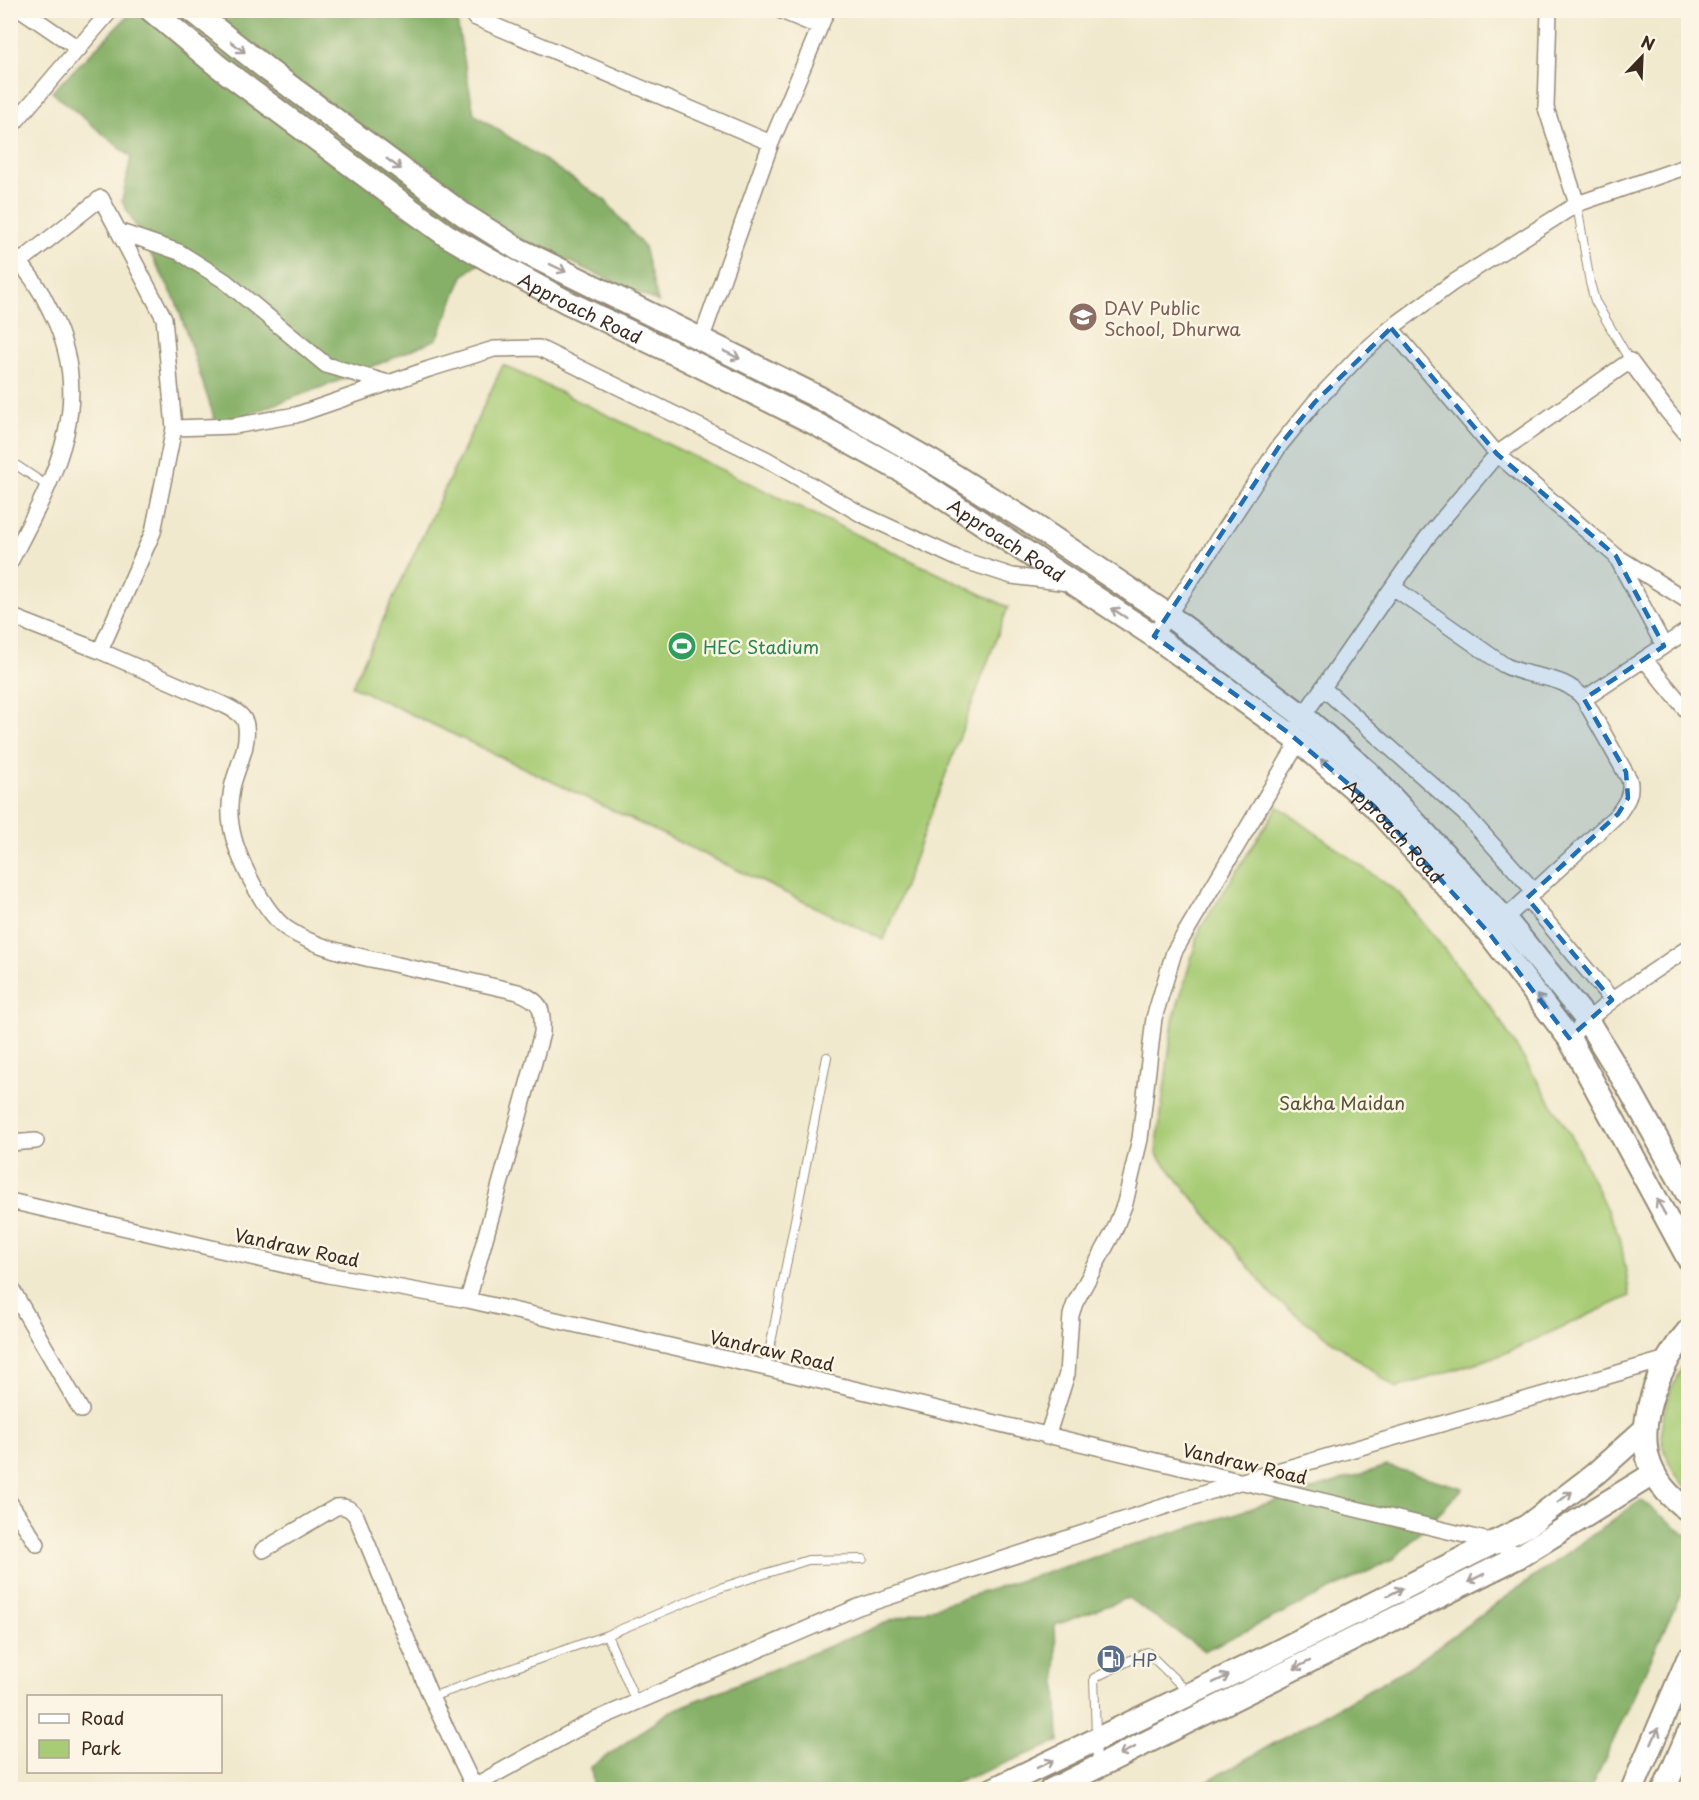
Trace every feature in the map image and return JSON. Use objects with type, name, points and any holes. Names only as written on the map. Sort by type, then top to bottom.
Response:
[{"type":"street","points":[[22,10],[79,49]]},
{"type":"street","points":[[10,128],[111,10]]},
{"type":"street","name":"Approach Road","points":[[151,10],[218,66],[446,234],[567,302],[814,423],[904,472],[1155,636],[1294,737],[1374,806],[1497,926],[1587,1020],[1689,1195]]},
{"type":"street","name":"Approach Road","points":[[192,10],[268,70],[464,215],[518,249],[820,398],[931,461],[1029,522],[1168,615],[1303,716],[1368,772],[1497,926],[1569,1038],[1689,1258]]},
{"type":"street","points":[[477,10],[474,17],[771,143]]},
{"type":"street","points":[[779,10],[820,27]]},
{"type":"street","points":[[701,340],[771,143],[827,10]]},
{"type":"street","points":[[1549,10],[1546,108],[1577,204]]},
{"type":"street","points":[[1155,636],[1280,445],[1315,402],[1352,363],[1391,328],[1451,284],[1577,204],[1689,166]]},
{"type":"street","points":[[10,562],[49,487],[63,448],[70,422],[72,378],[67,349],[58,326],[44,297],[15,257],[101,198],[164,318],[174,428],[153,532],[100,651]]},
{"type":"street","points":[[118,231],[179,252],[225,281],[326,364],[388,383]]},
{"type":"street","points":[[1391,328],[1497,454],[1616,556],[1689,601]]},
{"type":"street","points":[[174,428],[234,426],[296,415],[494,349],[539,348],[766,459],[861,514],[959,560],[1012,576],[1074,584]]},
{"type":"street","points":[[1047,1437],[1067,1374],[1071,1315],[1075,1303],[1109,1240],[1125,1203],[1140,1139],[1154,1018],[1174,952],[1294,737],[1303,716],[1426,539],[1497,454],[1630,361],[1668,412],[1689,435]]},
{"type":"street","points":[[1616,556],[1664,646]]},
{"type":"street","points":[[1393,587],[1504,665],[1521,672],[1568,684],[1576,689],[1626,772],[1630,784],[1625,805],[1618,814],[1497,926]]},
{"type":"street","points":[[10,616],[100,651],[224,705],[242,717],[246,723],[245,745],[232,787],[231,825],[239,854],[258,892],[273,917],[290,931],[345,953],[518,992],[538,1003],[543,1015],[542,1033],[468,1300]]},
{"type":"street","points":[[1584,699],[1689,630]]},
{"type":"street","points":[[1644,659],[1689,712]]},
{"type":"street","points":[[1323,688],[1465,814],[1612,1000]]},
{"type":"street","points":[[1569,1038],[1612,1000],[1689,948]]},
{"type":"street","points":[[10,1143],[36,1141]]},
{"type":"street","name":"Vandraw Road","points":[[10,1201],[328,1275],[468,1300],[766,1368],[1494,1542],[1520,1556]]},
{"type":"street","points":[[10,1286],[81,1410]]},
{"type":"street","points":[[1689,1331],[1667,1359],[1647,1408],[1644,1430],[1644,1447],[1653,1474],[1664,1490],[1689,1510]]},
{"type":"street","points":[[264,1550],[336,1507],[343,1506],[351,1509],[356,1516],[470,1787],[586,1724],[858,1607],[1239,1482],[1667,1359]]},
{"type":"street","points":[[992,1790],[1527,1526],[1595,1474],[1644,1430]]},
{"type":"street","points":[[1051,1790],[1520,1556],[1653,1474]]},
{"type":"street","points":[[10,1503],[38,1544]]},
{"type":"street","points":[[1632,1790],[1689,1659]]},
{"type":"street","points":[[1643,1764],[1667,1783],[1689,1734]]},
{"type":"lane","points":[[1577,204],[1595,300],[1630,361]]},
{"type":"lane","points":[[10,461],[49,487]]},
{"type":"lane","points":[[766,1368],[827,1057]]},
{"type":"lane","points":[[431,1697],[608,1635],[720,1588],[808,1560],[863,1558]]},
{"type":"lane","points":[[608,1635],[636,1702]]},
{"type":"lane","points":[[1097,1766],[1094,1678],[1147,1652],[1190,1694]]},
{"type":"highlighted area","points":[[1391,328],[1497,454],[1616,556],[1664,646],[1584,699],[1626,772],[1628,798],[1618,814],[1527,898],[1612,1000],[1569,1038],[1489,933],[1374,806],[1290,734],[1154,636],[1280,445],[1315,402]]},
{"type":"green space","points":[[133,11],[449,11],[457,21],[474,114],[605,200],[644,247],[658,302],[512,235],[463,276],[437,339],[346,378],[217,426],[176,301],[122,201],[131,157],[52,92]]},
{"type":"green space","name":"HEC Stadium","points":[[503,365],[1008,607],[884,940],[352,686]]},
{"type":"green space","name":"Sakha Maidan","points":[[1278,806],[1400,894],[1494,1011],[1571,1135],[1620,1237],[1630,1296],[1501,1355],[1396,1388],[1274,1298],[1156,1153],[1173,1021],[1200,929]]},
{"type":"green space","points":[[1688,1356],[1688,1490],[1666,1456],[1662,1440],[1662,1424],[1671,1391]]},
{"type":"green space","points":[[1387,1466],[1463,1488],[1394,1559],[1204,1651],[1128,1598],[1055,1625],[1059,1742],[940,1789],[594,1789],[591,1767],[669,1712],[890,1621]]},
{"type":"green space","points":[[1641,1500],[1688,1536],[1688,1578],[1591,1789],[1201,1789],[1200,1785],[1409,1667]]},
{"type":"place","name":"DAV Public School, Dhurwa","points":[[1083,317]]},
{"type":"place","name":"HEC Stadium","points":[[682,646]]},
{"type":"place","name":"HP","points":[[1111,1659]]}]
